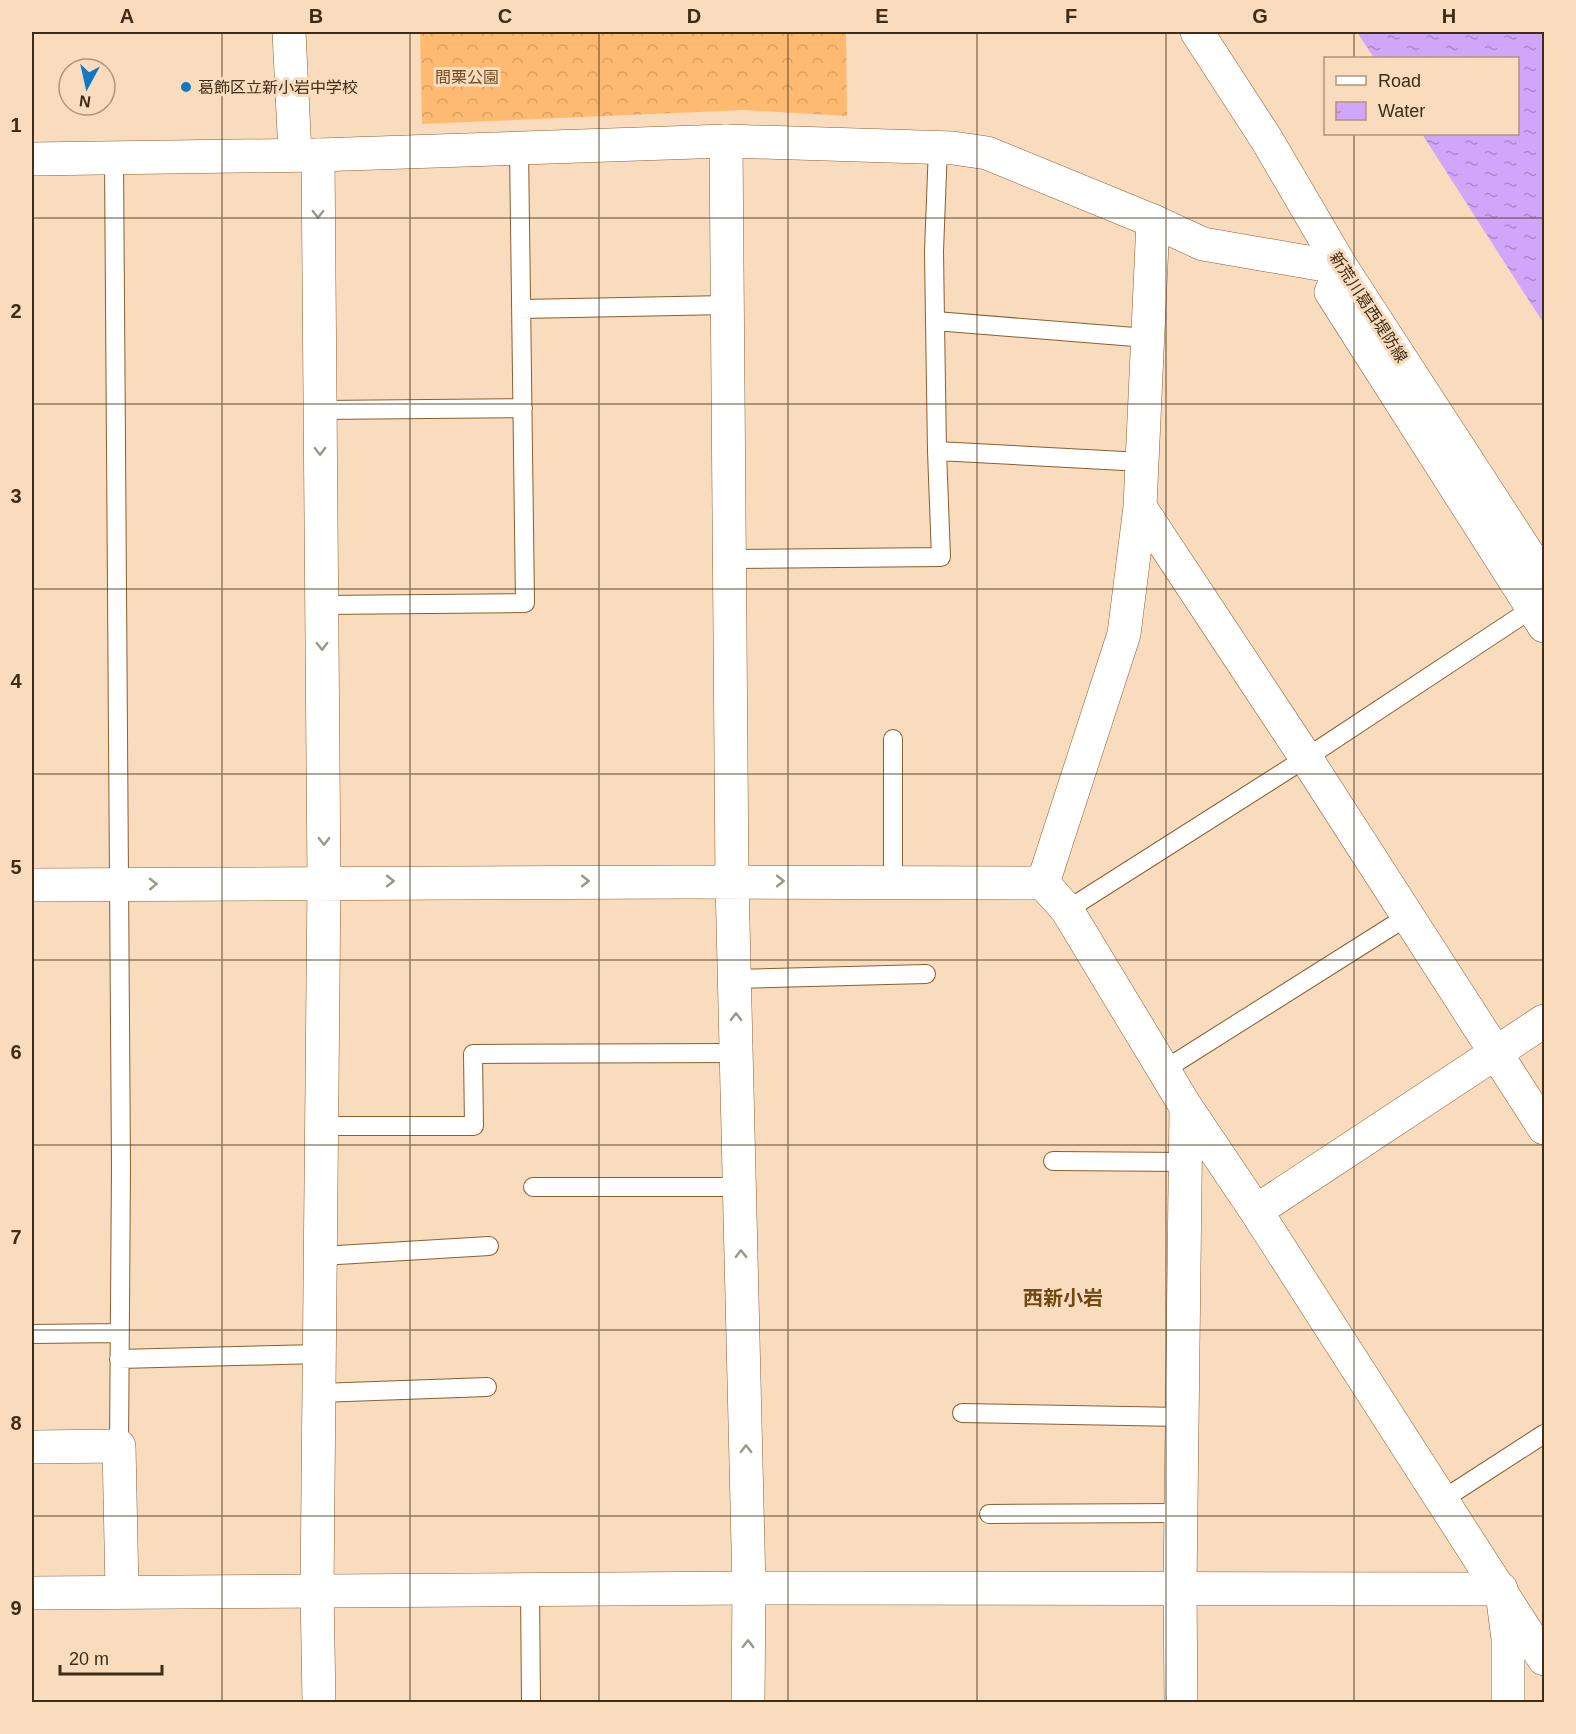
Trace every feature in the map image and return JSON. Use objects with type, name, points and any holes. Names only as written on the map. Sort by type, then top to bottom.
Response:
[{"type":"street","points":[[289,32],[306,155],[320,410],[324,882],[317,1590],[320,1702]]},
{"type":"street","name":"新荒川葛西堤防線","points":[[1197,32],[1267,140],[1541,604]]},
{"type":"street","points":[[32,159],[306,155],[726,141],[938,147],[987,153],[1203,244],[1342,268]]},
{"type":"street","points":[[726,141],[732,881],[749,1588],[748,1702]]},
{"type":"street","points":[[1043,883],[1124,634],[1140,507],[1153,221]]},
{"type":"street","points":[[1140,507],[1545,1128]]},
{"type":"street","points":[[32,885],[732,881],[1043,883],[1067,910],[1186,1107],[1256,1211],[1545,1659]]},
{"type":"street","points":[[1256,1211],[1545,1021]]},
{"type":"street","points":[[1181,1702],[1180,1588],[1186,1107]]},
{"type":"street","points":[[32,1447],[119,1446],[122,1591]]},
{"type":"street","points":[[32,1593],[749,1588],[1501,1589]]},
{"type":"street","points":[[1501,1589],[1508,1639],[1508,1702]]},
{"type":"lane","points":[[730,559],[940,557],[934,251],[938,147]]},
{"type":"lane","points":[[322,605],[525,603],[519,148]]},
{"type":"lane","points":[[114,158],[122,1167],[119,1446]]},
{"type":"lane","points":[[522,309],[727,305]]},
{"type":"lane","points":[[935,321],[1147,339]]},
{"type":"lane","points":[[320,410],[523,408]]},
{"type":"lane","points":[[937,451],[1142,462]]},
{"type":"lane","points":[[1067,910],[1541,604]]},
{"type":"lane","points":[[892,882],[893,739]]},
{"type":"lane","points":[[1164,1070],[1408,916]]},
{"type":"lane","points":[[735,979],[927,974]]},
{"type":"lane","points":[[322,1126],[474,1126],[473,1054],[736,1053]]},
{"type":"lane","points":[[1053,1161],[1185,1162]]},
{"type":"lane","points":[[534,1186],[740,1187]]},
{"type":"lane","points":[[321,1256],[489,1246]]},
{"type":"lane","points":[[32,1334],[119,1333]]},
{"type":"lane","points":[[119,1359],[319,1354]]},
{"type":"lane","points":[[319,1393],[487,1387]]},
{"type":"lane","points":[[962,1413],[1182,1417]]},
{"type":"lane","points":[[1442,1500],[1545,1434]]},
{"type":"lane","points":[[990,1514],[1181,1514]]},
{"type":"lane","points":[[530,1589],[531,1702]]},
{"type":"green space","name":"間栗公園","points":[[420,32],[846,32],[847,116],[744,110],[422,124]]},
{"type":"water","points":[[1357,32],[1544,32],[1544,324],[1423,135],[1519,135],[1519,57],[1373,57]]},
{"type":"place","name":"葛飾区立新小岩中学校","points":[[186,87]]},
{"type":"district","name":"西新小岩","points":[[1063,1298]]}]
